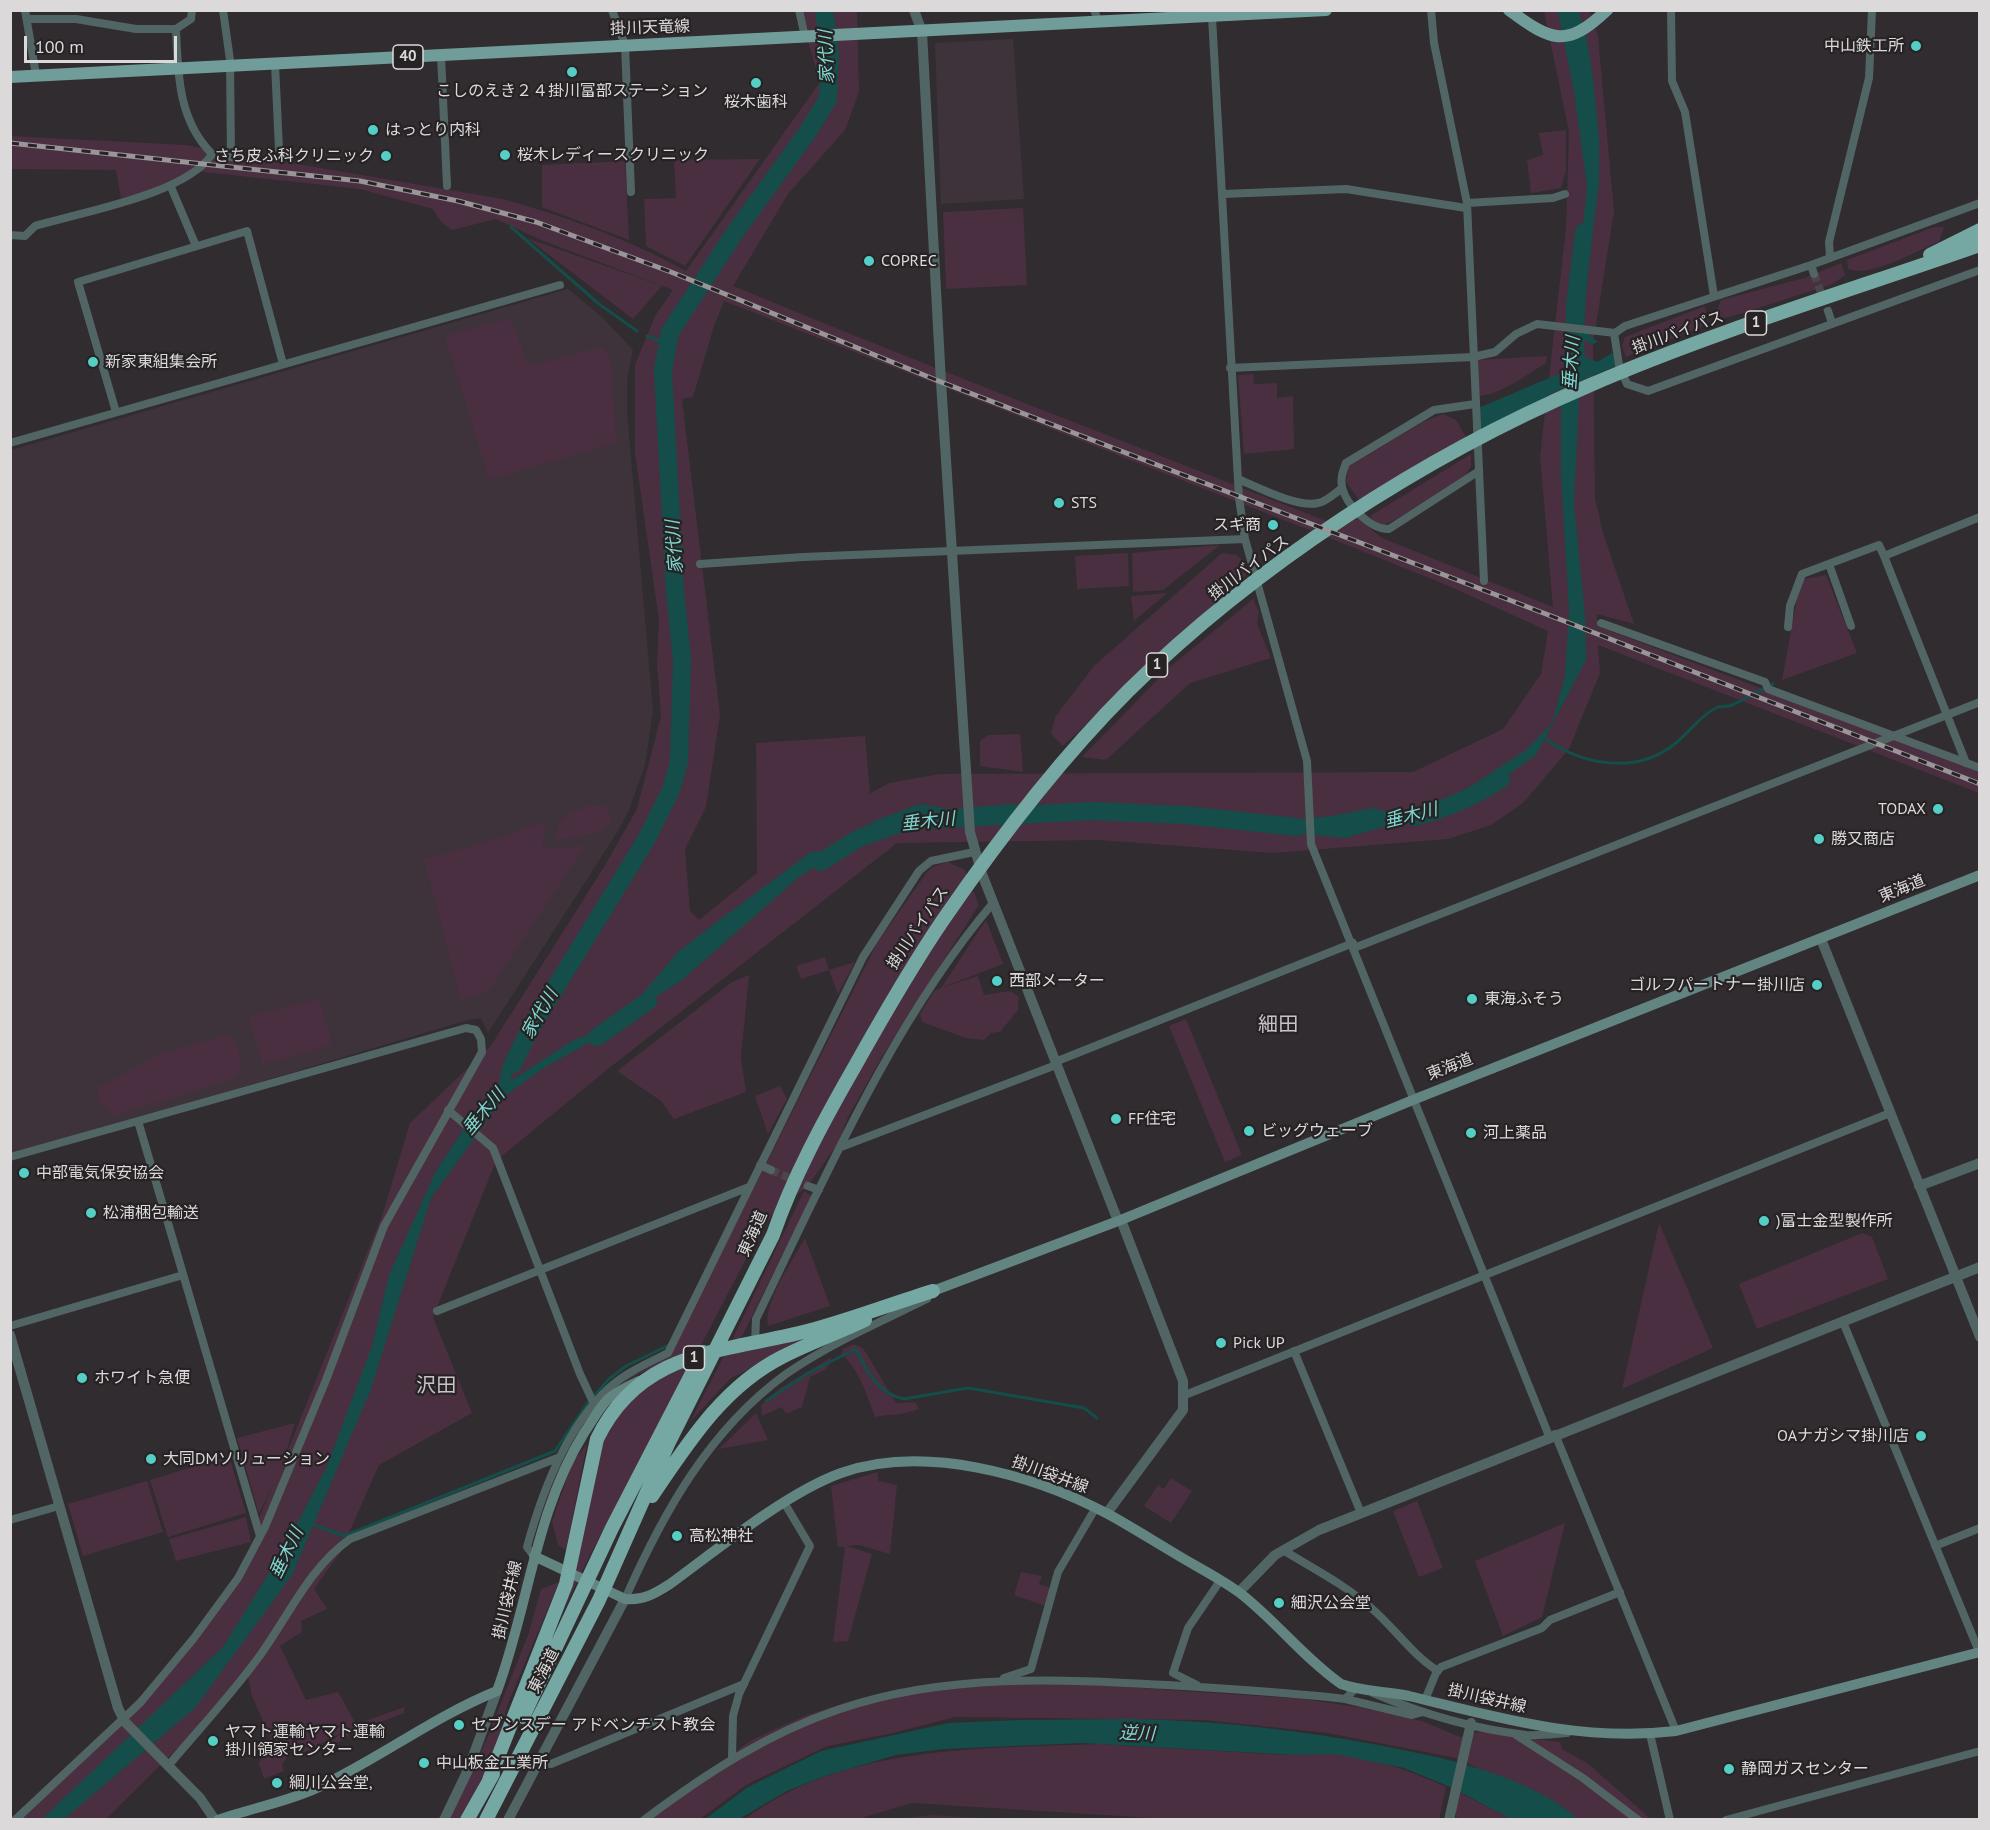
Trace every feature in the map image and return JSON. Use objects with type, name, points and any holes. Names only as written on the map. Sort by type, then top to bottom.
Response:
[{"type":"highway","points":[[1880,280],[1980,230]]},
{"type":"highway","name":"掛川バイパス","points":[[781,1211],[829,1111],[904,978],[966,887],[1080,743],[1128,691],[1239,592],[1362,507],[1467,445],[1583,388],[1634,366],[1980,245]]},
{"type":"highway","points":[[1880,280],[1941,268],[1980,254]]},
{"type":"highway","name":"東海道","points":[[467,1820],[512,1741],[596,1563],[720,1329],[773,1235],[781,1211]]},
{"type":"highway","name":"1","points":[[489,1780],[566,1584],[597,1439],[608,1418],[642,1380],[680,1362],[816,1329],[933,1291]]},
{"type":"highway","name":"1","points":[[630,1529],[688,1441],[735,1390],[780,1358],[933,1291]]},
{"type":"highway","name":"東海道","points":[[486,1820],[613,1571],[702,1364]]},
{"type":"main road","name":"掛川天竜線","points":[[10,77],[1326,10]]},
{"type":"main road","points":[[1509,10],[1540,32],[1555,36],[1570,36],[1596,20],[1607,10]]},
{"type":"main road","name":"東海道","points":[[933,1291],[1120,1221],[1415,1099],[1980,875]]},
{"type":"main road","points":[[534,1556],[546,1515],[570,1456],[608,1400],[620,1389],[642,1380]]},
{"type":"main road","name":"掛川袋井線","points":[[497,1691],[509,1661],[534,1556],[625,1599],[649,1596],[670,1584],[785,1504],[838,1474],[859,1468],[907,1462],[975,1467],[1004,1474],[1107,1514],[1239,1592],[1329,1675],[1360,1689],[1425,1700],[1517,1722],[1577,1733],[1650,1734],[1676,1731],[1979,1653]]},
{"type":"main road","points":[[217,1820],[316,1789],[390,1750],[460,1707],[497,1691]]},
{"type":"street","points":[[36,75],[27,15],[76,19],[136,29],[176,29],[191,19],[192,10]]},
{"type":"street","points":[[176,29],[178,68],[190,126],[212,154],[231,158],[230,66],[224,10]]},
{"type":"street","points":[[798,10],[805,38]]},
{"type":"street","points":[[914,10],[922,32],[970,832],[974,852],[993,903],[1183,1381],[1185,1395],[1183,1410],[1107,1514]]},
{"type":"street","points":[[1094,10],[1099,23]]},
{"type":"street","points":[[1431,10],[1434,43],[1467,205],[1484,581]]},
{"type":"street","points":[[1671,10],[1672,81],[1685,112],[1714,296]]},
{"type":"street","points":[[1830,258],[1829,242],[1869,78],[1872,10]]},
{"type":"street","points":[[614,11],[625,45],[631,192]]},
{"type":"street","points":[[1212,17],[1223,194],[1230,368],[1245,538],[1307,760],[1311,844],[1485,1276],[1620,1592],[1676,1731]]},
{"type":"street","points":[[441,55],[447,186]]},
{"type":"street","points":[[275,64],[279,150]]},
{"type":"street","points":[[10,235],[25,236],[35,225],[171,187],[205,165],[212,154]]},
{"type":"street","points":[[171,187],[196,246]]},
{"type":"street","points":[[1223,194],[1346,189],[1467,205],[1553,198],[1565,194]]},
{"type":"street","points":[[1230,368],[1473,357],[1495,352],[1516,334],[1537,324],[1614,333],[1625,326],[1810,265],[1980,203]]},
{"type":"street","points":[[116,411],[78,282],[247,231],[284,364]]},
{"type":"street","points":[[1810,265],[1814,274]]},
{"type":"street","points":[[1614,333],[1619,365],[1627,384],[1648,391],[1980,270]]},
{"type":"street","points":[[10,443],[560,285]]},
{"type":"street","points":[[1828,311],[1832,323]]},
{"type":"street","points":[[1475,404],[1434,410],[1346,463],[1342,473],[1342,488],[1366,521],[1375,528],[1389,529],[1479,471]]},
{"type":"street","points":[[1238,479],[1290,500],[1309,503],[1319,503],[1342,488]]},
{"type":"street","points":[[1884,556],[1980,517]]},
{"type":"street","points":[[700,564],[803,557],[953,553],[1245,538]]},
{"type":"street","points":[[1788,627],[1790,606],[1803,574],[1879,545],[1966,763]]},
{"type":"street","points":[[1829,564],[1851,626]]},
{"type":"street","points":[[1601,623],[1765,682],[1768,689],[1980,768]]},
{"type":"street","points":[[841,1147],[1980,702]]},
{"type":"street","points":[[534,1556],[527,1547],[560,1457],[594,1404],[624,1376],[668,1353],[863,957],[909,884],[931,861],[974,852]]},
{"type":"street","points":[[755,1343],[756,1319],[819,1190],[893,1048],[938,978],[993,903]]},
{"type":"street","points":[[1821,939],[1954,1277],[1980,1337]]},
{"type":"street","points":[[10,1157],[466,1028],[476,1030],[481,1039],[482,1052],[384,1226],[326,1380],[260,1536],[238,1578],[194,1638],[140,1703],[15,1820]]},
{"type":"street","points":[[448,1110],[493,1148],[594,1404]]},
{"type":"street","points":[[1185,1395],[1890,1113]]},
{"type":"street","points":[[138,1121],[260,1536]]},
{"type":"street","points":[[1919,1186],[1980,1163]]},
{"type":"street","points":[[760,1165],[771,1170]]},
{"type":"street","points":[[808,1186],[819,1190]]},
{"type":"street","points":[[437,1311],[749,1187]]},
{"type":"street","points":[[1239,1592],[1266,1563],[1283,1550],[1319,1530],[1552,1435],[1980,1267]]},
{"type":"street","points":[[10,1326],[183,1275]]},
{"type":"street","points":[[508,1820],[625,1599],[662,1521],[695,1467],[738,1416],[786,1374],[816,1355],[962,1280]]},
{"type":"street","points":[[1844,1322],[1979,1653]]},
{"type":"street","points":[[10,1335],[118,1708],[124,1720],[200,1798],[217,1820]]},
{"type":"street","points":[[1294,1352],[1361,1513]]},
{"type":"street","points":[[165,1763],[256,1661],[320,1566],[337,1548],[350,1539],[560,1457]]},
{"type":"street","points":[[732,1757],[733,1716],[744,1684],[810,1546],[785,1504]]},
{"type":"street","points":[[10,1520],[59,1506]]},
{"type":"street","points":[[992,1681],[1031,1669],[1058,1572],[1095,1509]]},
{"type":"street","points":[[1935,1546],[1980,1528]]},
{"type":"street","points":[[1283,1550],[1358,1597],[1425,1663],[1438,1671]]},
{"type":"street","points":[[1202,1688],[1173,1673],[1188,1628],[1220,1581]]},
{"type":"street","points":[[1425,1700],[1441,1667],[1542,1628],[1550,1620],[1620,1592]]},
{"type":"street","points":[[644,1820],[732,1757],[841,1708],[921,1690],[992,1681],[1095,1681],[1345,1699],[1412,1714],[1423,1712]]},
{"type":"street","points":[[540,1762],[551,1764],[744,1684]]},
{"type":"street","points":[[1345,1699],[1360,1689],[1470,1728],[1527,1735],[1577,1733]]},
{"type":"street","points":[[444,1820],[468,1770],[497,1691]]},
{"type":"street","points":[[1449,1820],[1470,1728]]},
{"type":"street","points":[[1511,1732],[1583,1778],[1638,1820]]},
{"type":"street","points":[[1650,1734],[1670,1820]]},
{"type":"street","points":[[1726,1820],[1980,1751]]},
{"type":"shaded area","points":[[799,11],[857,11],[859,92],[845,130],[788,194],[733,286],[1336,525],[1358,519],[1382,538],[1553,607],[1540,456],[1566,228],[1569,132],[1544,11],[1589,11],[1598,36],[1614,211],[1593,344],[1595,498],[1603,533],[1634,624],[1597,614],[1597,626],[1979,771],[1979,793],[1598,645],[1600,673],[1569,749],[1523,803],[1491,825],[1448,839],[1273,853],[1099,840],[897,843],[604,1072],[496,1161],[433,1317],[472,1413],[379,1465],[340,1553],[314,1589],[327,1609],[301,1621],[302,1632],[280,1646],[306,1700],[338,1692],[356,1724],[405,1707],[404,1713],[359,1730],[324,1750],[324,1747],[343,1732],[303,1753],[290,1751],[282,1765],[284,1771],[264,1779],[259,1763],[271,1739],[252,1696],[247,1672],[203,1723],[106,1819],[16,1819],[167,1670],[263,1537],[259,1519],[272,1487],[259,1514],[237,1438],[295,1423],[283,1462],[383,1213],[410,1123],[490,1047],[604,867],[637,809],[661,716],[657,665],[659,620],[635,453],[635,365],[655,316],[673,290],[541,240],[496,219],[452,230],[441,222],[433,209],[360,189],[195,171],[171,187],[121,198],[116,170],[11,169],[10,136],[185,145],[503,199],[597,230],[686,271],[820,82]],"holes":[[[724,301],[1449,586],[1548,631],[1541,674],[1503,729],[1413,772],[940,774],[889,783],[867,795],[870,792],[865,736],[756,743],[757,873],[699,920],[690,911],[685,849],[706,807],[720,715],[682,399],[693,397],[714,326]]]},
{"type":"shaded area","points":[[1013,39],[1024,199],[941,204],[935,43]]},
{"type":"shaded area","points":[[1566,130],[1566,172],[1561,188],[1531,193],[1527,160],[1543,155],[1539,133]]},
{"type":"shaded area","points":[[760,159],[685,266],[646,246],[644,199],[676,198],[674,160]]},
{"type":"shaded area","points":[[625,161],[629,240],[542,207],[542,165]]},
{"type":"shaded area","points":[[1023,208],[1027,285],[946,289],[943,212]]},
{"type":"shaded area","points":[[1934,227],[1944,227],[1939,242],[1880,267],[1857,271],[1848,269],[1847,260]]},
{"type":"shaded area","points":[[527,238],[662,286],[633,319]]},
{"type":"shaded area","points":[[1841,263],[1845,275],[1833,284],[1733,316],[1724,318],[1716,314],[1721,300],[1804,278]]},
{"type":"shaded area","points":[[568,289],[602,317],[633,350],[627,380],[627,412],[653,711],[645,765],[629,810],[618,831],[488,1033],[481,1018],[468,1020],[11,1156],[11,450]]},
{"type":"shaded area","points":[[1705,306],[1707,317],[1701,327],[1626,357],[1622,346],[1625,337]]},
{"type":"shaded area","points":[[511,318],[528,366],[601,347],[611,358],[616,443],[489,479],[445,336]]},
{"type":"shaded area","points":[[1547,356],[1546,363],[1514,383],[1496,392],[1479,396],[1478,360]]},
{"type":"shaded area","points":[[1253,374],[1254,384],[1277,383],[1277,398],[1293,396],[1294,449],[1244,454],[1238,375]]},
{"type":"shaded area","points":[[1443,414],[1456,420],[1466,437],[1360,501],[1346,482],[1348,467],[1423,422]]},
{"type":"shaded area","points":[[1471,454],[1471,466],[1464,478],[1391,522],[1379,524],[1370,516]]},
{"type":"shaded area","points":[[1220,545],[1163,590],[1133,592],[1132,553]]},
{"type":"shaded area","points":[[1128,553],[1129,586],[1077,589],[1075,556]]},
{"type":"shaded area","points":[[1222,553],[1237,555],[1243,561],[1246,575],[1063,746],[1051,734],[1055,717],[1094,666]]},
{"type":"shaded area","points":[[1826,575],[1857,653],[1782,680],[1797,598],[1804,579]]},
{"type":"shaded area","points":[[1167,593],[1134,621],[1131,596]]},
{"type":"shaded area","points":[[1253,599],[1259,612],[1257,624],[1271,658],[1190,683],[1106,760],[1082,757],[1170,667]]},
{"type":"shaded area","points":[[1020,734],[1023,772],[980,766],[980,741],[988,735]]},
{"type":"shaded area","points":[[592,805],[608,807],[612,821],[597,833],[556,840],[559,821],[574,811]]},
{"type":"shaded area","points":[[539,823],[546,828],[542,846],[555,848],[585,846],[489,990],[461,1000],[424,859],[504,837]]},
{"type":"shaded area","points":[[948,862],[965,870],[979,905],[883,1055],[848,1117],[838,1143],[808,1186],[776,1210],[759,1234],[698,1351],[671,1359],[621,1383],[670,1355],[877,943],[927,872],[932,867]]},
{"type":"shaded area","points":[[986,920],[1003,964],[943,987],[978,976],[984,995],[1010,991],[1019,997],[1018,1010],[1000,1032],[991,1033],[984,1040],[966,1038],[922,1022],[920,1014],[934,991],[941,988]]},
{"type":"shaded area","points":[[825,957],[829,970],[801,979],[796,966]]},
{"type":"shaded area","points":[[855,962],[838,994],[829,970]]},
{"type":"shaded area","points":[[749,975],[741,1057],[746,1092],[674,1119],[661,1101],[617,1071],[732,982]]},
{"type":"shaded area","points":[[319,999],[332,1045],[262,1064],[249,1017]]},
{"type":"shaded area","points":[[1186,1019],[1242,1155],[1225,1162],[1169,1026]]},
{"type":"shaded area","points":[[231,1034],[241,1062],[234,1079],[112,1116],[98,1099],[99,1087],[161,1053]]},
{"type":"shaded area","points":[[780,1086],[787,1099],[768,1134],[755,1096]]},
{"type":"shaded area","points":[[804,1191],[812,1196],[740,1340],[733,1338]]},
{"type":"shaded area","points":[[1659,1223],[1713,1348],[1622,1389]]},
{"type":"shaded area","points":[[1862,1233],[1872,1237],[1888,1279],[1757,1329],[1739,1284]]},
{"type":"shaded area","points":[[805,1238],[830,1306],[768,1326],[774,1293]]},
{"type":"shaded area","points":[[839,1326],[731,1378],[690,1422],[724,1356]]},
{"type":"shaded area","points":[[854,1344],[863,1348],[896,1403],[915,1402],[919,1409],[875,1417],[858,1375],[841,1354],[843,1349]]},
{"type":"shaded area","points":[[832,1357],[826,1369],[810,1377],[802,1407],[786,1414],[782,1407],[762,1416],[761,1405],[779,1389]]},
{"type":"shaded area","points":[[690,1365],[591,1553],[538,1663],[603,1441],[612,1420],[645,1385]]},
{"type":"shaded area","points":[[756,1413],[768,1440],[719,1449]]},
{"type":"shaded area","points":[[587,1444],[566,1550],[558,1545],[552,1522],[572,1463]]},
{"type":"shaded area","points":[[229,1456],[246,1513],[168,1537],[150,1480]]},
{"type":"shaded area","points":[[878,1472],[878,1481],[897,1485],[890,1554],[859,1545],[847,1546],[872,1554],[848,1641],[833,1642],[845,1547],[838,1547],[831,1486]]},
{"type":"shaded area","points":[[1171,1478],[1192,1491],[1171,1523],[1144,1506],[1158,1485],[1164,1489]]},
{"type":"shaded area","points":[[147,1481],[163,1532],[83,1556],[68,1504]]},
{"type":"shaded area","points":[[1417,1501],[1443,1568],[1419,1577],[1393,1511]]},
{"type":"shaded area","points":[[246,1517],[251,1542],[176,1561],[169,1539]]},
{"type":"shaded area","points":[[1565,1523],[1542,1617],[1503,1636],[1475,1561]]},
{"type":"shaded area","points":[[1021,1572],[1042,1576],[1039,1584],[1051,1588],[1046,1606],[1014,1595]]},
{"type":"shaded area","points":[[559,1582],[507,1706],[495,1754],[461,1819],[450,1820],[486,1741],[528,1635],[541,1589]]},
{"type":"shaded area","points":[[990,1678],[1303,1699],[1358,1707],[1422,1721],[1460,1737],[1479,1732],[1560,1742],[1562,1749],[1587,1763],[1651,1819],[1577,1819],[1560,1806],[1456,1758],[1328,1733],[1204,1720],[955,1717],[893,1733],[827,1746],[746,1785],[700,1819],[646,1820],[732,1757],[745,1744],[800,1718],[852,1701],[906,1689]]},
{"type":"shaded area","points":[[1099,1744],[1286,1755],[1325,1752],[1389,1765],[1446,1787],[1439,1820],[1184,1820],[912,1803],[858,1819],[744,1820],[783,1795],[824,1777],[868,1764],[914,1755],[960,1750]]},
{"type":"shaded area","points":[[1456,1787],[1460,1793],[1511,1819],[1461,1819],[1456,1817]]},
{"type":"shaded area","points":[[931,1815],[999,1819],[897,1819]]},
{"type":"water","points":[[1558,11],[1578,11],[1586,35],[1599,138],[1599,184],[1588,266],[1584,330],[1598,342],[1593,344],[1584,340],[1585,357],[1597,362],[1612,353],[1619,365],[1580,381],[1574,504],[1585,616],[1586,660],[1536,755],[1488,789],[1438,811],[1345,838],[1292,833],[1263,823],[1331,816],[1373,808],[1399,814],[1456,796],[1526,750],[1552,723],[1565,676],[1569,610],[1561,474],[1561,389],[1477,432],[1476,409],[1561,373],[1571,358],[1572,346],[1562,347],[1572,335],[1587,186],[1574,92]]},
{"type":"water","points":[[920,804],[949,809],[1012,804],[1044,810],[912,818],[866,824]]},
{"type":"water","points":[[841,850],[799,877],[682,980],[629,1014],[638,999],[678,952],[714,924],[811,852]]},
{"type":"water","points":[[617,1023],[599,1037],[544,1068],[505,1096],[431,1198],[371,1389],[292,1575],[195,1708],[64,1819],[41,1820],[223,1647],[284,1549],[327,1466],[372,1346],[389,1275],[436,1171],[482,1101],[499,1083],[502,1067],[528,1035],[510,1081],[572,1041]]},
{"type":"water","name":"逆川","points":[[1020,1720],[1183,1721],[1294,1731],[1348,1740],[1472,1766],[1540,1793],[1578,1819],[1511,1819],[1450,1787],[1404,1768],[1335,1754],[1295,1755],[1082,1743],[944,1749],[896,1755],[825,1776],[787,1791],[739,1819],[704,1820],[748,1787],[821,1751],[949,1723]]},
{"type":"waterway","name":"家代川","points":[[513,1064],[530,1029],[646,840],[671,790],[679,762],[682,659],[675,591],[663,370],[670,332],[736,231],[807,133],[828,99],[830,53],[824,10]]},
{"type":"waterway","points":[[511,227],[599,304],[637,331]]},
{"type":"waterway","name":"垂木川","points":[[1575,336],[1575,305],[1584,232]]},
{"type":"waterway","points":[[647,336],[667,344]]},
{"type":"waterway","points":[[1543,737],[1558,747],[1591,760],[1609,763],[1644,760],[1676,743],[1712,710],[1732,705],[1773,684]]},
{"type":"waterway","name":"垂木川","points":[[1414,817],[1459,802],[1501,779]]},
{"type":"waterway","name":"垂木川","points":[[821,862],[859,838],[907,821],[1091,811],[1185,815],[1296,827]]},
{"type":"waterway","name":"垂木川","points":[[597,1037],[648,1001]]},
{"type":"waterway","points":[[312,1524],[344,1536],[555,1451],[587,1404],[609,1379],[626,1366],[667,1346]]},
{"type":"waterway","points":[[766,1401],[808,1373],[856,1349],[869,1373],[880,1387],[904,1399],[968,1388],[1084,1408],[1097,1418]]},
{"type":"tunnel","points":[[1814,274],[1828,311]]},
{"type":"tunnel","points":[[771,1170],[808,1186]]},
{"type":"railway","points":[[10,143],[360,181],[458,201],[536,222],[671,272],[941,382],[1559,619],[1980,784]]},
{"type":"place","name":"中山鉄工所","points":[[1916,46]]},
{"type":"place","name":"こしのえき２４掛川富部ステーション","points":[[572,72]]},
{"type":"place","name":"桜木歯科","points":[[756,83]]},
{"type":"place","name":"はっとり内科","points":[[373,130]]},
{"type":"place","name":"桜木レディースクリニック","points":[[505,155]]},
{"type":"place","name":"さち皮ふ科クリニック","points":[[386,156]]},
{"type":"place","name":"COPREC","points":[[869,261]]},
{"type":"place","name":"新家東組集会所","points":[[93,362]]},
{"type":"place","name":"STS","points":[[1059,503]]},
{"type":"place","name":"スギ商","points":[[1273,525]]},
{"type":"place","name":"TODAX","points":[[1938,809]]},
{"type":"place","name":"勝又商店","points":[[1819,839]]},
{"type":"place","name":"西部メーター","points":[[997,981]]},
{"type":"place","name":"ゴルフパートナー掛川店","points":[[1817,985]]},
{"type":"place","name":"東海ふそう","points":[[1472,999]]},
{"type":"place","name":"FF住宅","points":[[1116,1119]]},
{"type":"place","name":"ビッグウェーブ","points":[[1249,1131]]},
{"type":"place","name":"河上薬品","points":[[1471,1133]]},
{"type":"place","name":"中部電気保安協会","points":[[24,1173]]},
{"type":"place","name":"松浦梱包輸送","points":[[91,1213]]},
{"type":"place","name":")富士金型製作所","points":[[1764,1221]]},
{"type":"place","name":"Pick UP","points":[[1221,1343]]},
{"type":"place","name":"ホワイト急便","points":[[82,1378]]},
{"type":"place","name":"OAナガシマ掛川店","points":[[1921,1436]]},
{"type":"place","name":"大同DMソリューション","points":[[151,1459]]},
{"type":"place","name":"高松神社","points":[[677,1536]]},
{"type":"place","name":"細沢公会堂","points":[[1279,1603]]},
{"type":"place","name":"セブンスデー アドベンチスト教会","points":[[459,1725]]},
{"type":"place","name":"ヤマト運輸ヤマト運輸 掛川領家センター","points":[[213,1741]]},
{"type":"place","name":"中山板金工業所","points":[[424,1763]]},
{"type":"place","name":"静岡ガスセンター","points":[[1729,1769]]},
{"type":"place","name":"綱川公会堂,","points":[[277,1783]]},
{"type":"district","name":"細田","points":[[1278,1025]]},
{"type":"district","name":"沢田","points":[[436,1386]]}]
